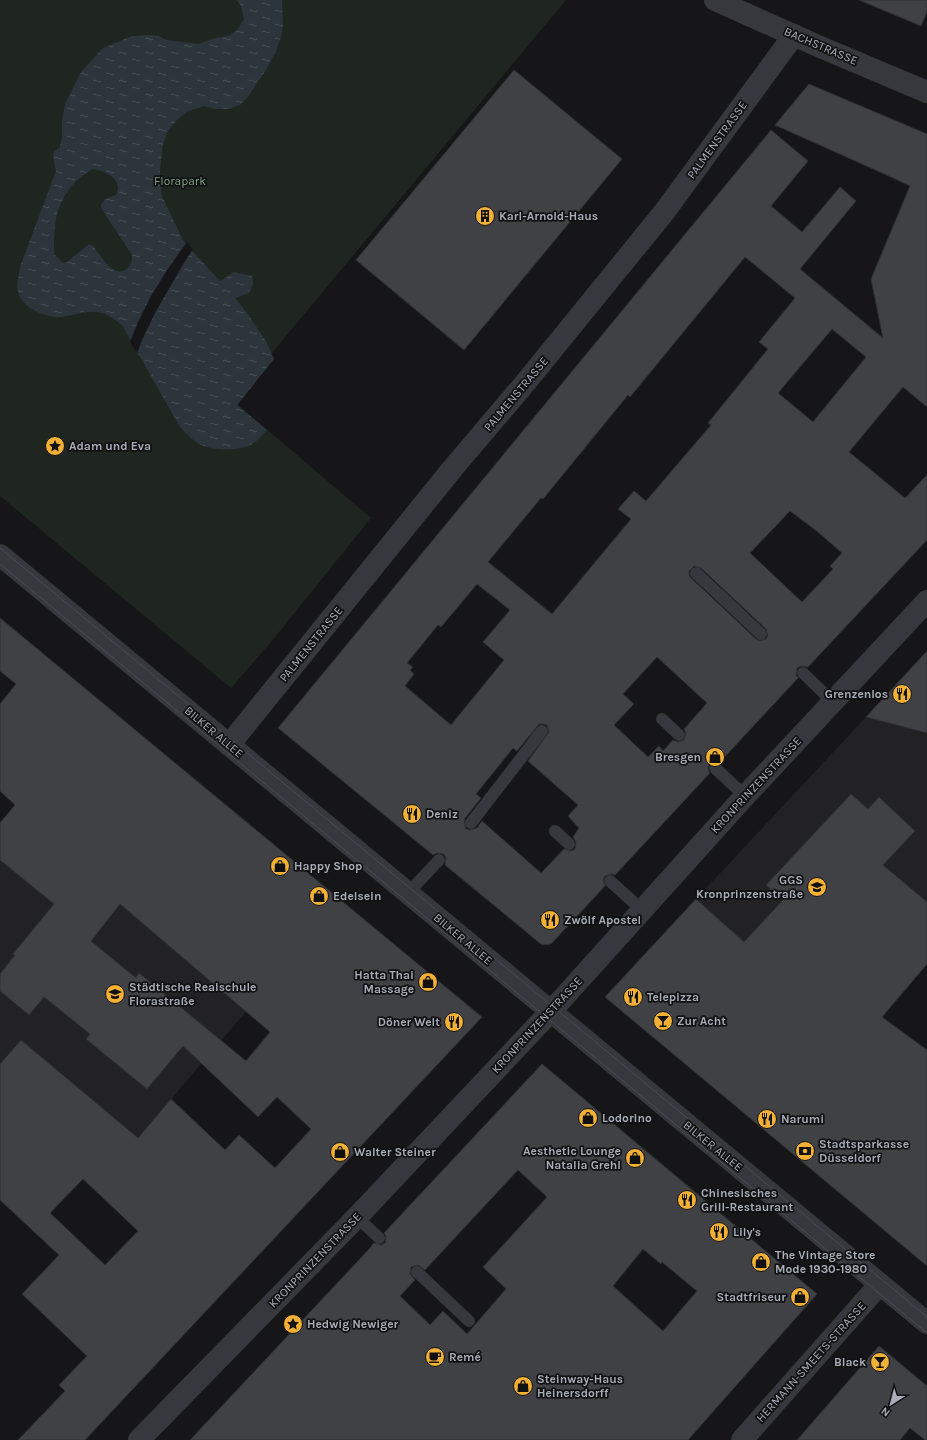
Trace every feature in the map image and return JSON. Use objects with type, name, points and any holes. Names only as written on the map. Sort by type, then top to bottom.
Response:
[{"type":"street","name":"BACHSTRASSE","points":[[715,0],[927,92]]},
{"type":"street","name":"PALMENSTRASSE","points":[[229,745],[453,468],[526,382],[665,211],[794,35]]},
{"type":"street","name":"BILKER ALLEE","points":[[0,555],[927,1323]]},
{"type":"street","name":"KRONPRINZENSTRASSE","points":[[139,1440],[357,1217],[550,1012],[746,796],[927,601]]},
{"type":"street","name":"HERMANN-SMEETS-STRASSE","points":[[742,1440],[880,1284]]},
{"type":"lane","points":[[696,573],[761,634]]},
{"type":"lane","points":[[803,673],[833,702]]},
{"type":"lane","points":[[662,719],[679,734]]},
{"type":"lane","points":[[471,823],[542,731]]},
{"type":"lane","points":[[715,768],[746,796]]},
{"type":"lane","points":[[555,831],[569,844]]},
{"type":"lane","points":[[408,893],[439,860]]},
{"type":"lane","points":[[610,881],[642,910]]},
{"type":"lane","points":[[357,1217],[379,1238]]},
{"type":"lane","points":[[417,1272],[469,1321]]},
{"type":"shaded area","name":"GGS Kronprinzenstraße","points":[[866,717],[927,733],[927,964],[868,1035],[666,931]]},
{"type":"shaded area","name":"Städtische Realschule Florastraße","points":[[0,859],[100,888],[248,1009],[138,1138],[21,1040],[0,1063]]},
{"type":"green space","name":"Florapark","points":[[0,0],[566,0],[271,354],[274,359],[237,404],[371,518],[271,642],[231,688],[0,496]]},
{"type":"water","points":[[237,0],[282,0],[283,25],[281,37],[275,54],[247,98],[240,105],[229,109],[215,109],[204,106],[188,111],[177,120],[168,131],[163,144],[160,170],[162,196],[184,242],[220,281],[234,272],[252,276],[253,283],[249,293],[235,298],[267,343],[274,359],[237,405],[267,430],[249,446],[235,449],[220,449],[201,445],[192,439],[180,427],[122,325],[109,316],[99,312],[86,312],[61,317],[42,314],[24,303],[20,298],[17,286],[20,267],[56,171],[53,157],[54,152],[60,147],[65,104],[81,72],[103,48],[132,36],[159,36],[166,40],[198,44],[215,38],[228,36],[237,30],[244,19],[241,6]],"holes":[[[93,169],[108,174],[117,184],[118,189],[116,195],[105,199],[101,205],[101,208],[132,255],[131,264],[121,271],[112,269],[103,260],[93,246],[89,244],[67,262],[63,263],[54,254],[56,217],[62,200],[72,185],[85,173]]]},
{"type":"pier","points":[[187,242],[193,249],[156,311],[137,353],[130,342],[138,322],[151,296]]},
{"type":"building","points":[[859,0],[927,0],[927,12],[921,26]]},
{"type":"building","name":"Karl-Arnold-Haus","points":[[514,70],[622,159],[464,350],[356,260]]},
{"type":"building","points":[[809,84],[927,134],[927,407],[903,387],[849,452],[905,498],[927,475],[927,540],[808,667],[801,666],[797,668],[796,675],[798,678],[720,762],[713,761],[709,763],[708,770],[710,773],[615,875],[611,874],[605,876],[603,880],[605,886],[551,944],[542,945],[445,865],[446,858],[444,854],[437,853],[433,855],[278,728],[771,130],[808,161],[771,206],[802,232],[840,187],[856,201],[800,269],[883,338],[871,279],[910,186],[775,125]],"holes":[[[745,257],[795,298],[759,342],[768,349],[708,423],[711,425],[646,501],[634,491],[618,509],[631,519],[552,614],[488,562],[541,498],[543,499],[628,395],[630,397]],[[832,329],[866,357],[813,422],[778,393]],[[790,511],[818,532],[842,553],[830,566],[833,569],[802,602],[750,553]],[[694,566],[701,568],[766,629],[768,635],[766,639],[760,641],[756,639],[689,575],[689,571]],[[477,584],[510,610],[483,642],[504,660],[451,725],[405,686],[414,674],[410,670],[413,667],[407,663],[438,625],[441,627]],[[657,657],[707,703],[684,729],[686,733],[684,740],[678,742],[673,740],[663,751],[659,746],[648,757],[614,725],[634,704],[623,694]],[[539,724],[547,725],[549,732],[528,761],[578,805],[568,816],[579,828],[573,837],[576,842],[575,849],[571,851],[564,849],[541,873],[482,821],[477,828],[470,830],[466,829],[464,822],[465,818],[481,798],[476,794],[513,748],[517,751]]]},
{"type":"building","points":[[0,618],[482,1017],[85,1440],[18,1440],[65,1391],[59,1385],[87,1356],[22,1294],[59,1255],[0,1200],[0,1064],[21,1040],[138,1138],[171,1099],[225,1150],[239,1135],[275,1168],[311,1129],[277,1097],[258,1117],[183,1046],[147,1089],[86,1039],[90,1034],[44,997],[29,1015],[0,991],[0,974],[15,955],[13,954],[54,904],[0,860],[0,823],[15,805],[0,791],[0,704],[16,684],[0,671]],"holes":[[[120,904],[270,1032],[246,1061],[139,973],[136,978],[91,941]],[[83,1179],[138,1231],[105,1265],[50,1213]]]},
{"type":"building","points":[[927,651],[927,733],[866,717]]},
{"type":"building","points":[[851,794],[868,809],[879,797],[915,831],[883,865],[927,902],[927,964],[882,1017],[927,1050],[927,1266],[605,997],[696,899],[744,942],[783,900],[766,885]]},
{"type":"building","points":[[542,1064],[817,1294],[688,1440],[190,1440],[372,1245],[374,1243],[381,1245],[385,1243],[386,1236],[384,1233]],"holes":[[[518,1170],[547,1197],[483,1267],[506,1289],[467,1334],[443,1311],[430,1325],[400,1296],[415,1280],[410,1274],[411,1267],[418,1265],[425,1270]],[[643,1249],[661,1264],[662,1262],[697,1291],[663,1331],[613,1286]]]},
{"type":"building","points":[[879,1346],[927,1386],[927,1440],[910,1428],[900,1440],[797,1440]]},
{"type":"tram line","points":[[0,548],[927,1317]]},
{"type":"tram line","points":[[0,564],[927,1333]]},
{"type":"place","name":"Karl-Arnold-Haus","points":[[485,216]]},
{"type":"place","name":"Adam und Eva","points":[[55,446]]},
{"type":"place","name":"Grenzenlos","points":[[902,694]]},
{"type":"place","name":"Bresgen","points":[[715,757]]},
{"type":"place","name":"Deniz","points":[[412,814]]},
{"type":"place","name":"Happy Shop","points":[[280,866]]},
{"type":"place","name":"GGS Kronprinzenstraße","points":[[817,887]]},
{"type":"place","name":"Edelsein","points":[[319,896]]},
{"type":"place","name":"Zwölf Apostel","points":[[550,920]]},
{"type":"place","name":"Hatta Thai Massage","points":[[428,982]]},
{"type":"place","name":"Städtische Realschule Florastraße","points":[[115,994]]},
{"type":"place","name":"Telepizza","points":[[633,997]]},
{"type":"place","name":"Zur Acht","points":[[663,1021]]},
{"type":"place","name":"Döner Welt","points":[[454,1022]]},
{"type":"place","name":"Lodorino","points":[[588,1118]]},
{"type":"place","name":"Narumi","points":[[767,1119]]},
{"type":"place","name":"Stadtsparkasse Düsseldorf","points":[[805,1151]]},
{"type":"place","name":"Walter Steiner","points":[[340,1152]]},
{"type":"place","name":"Aesthetic Lounge Natalia Grehl","points":[[635,1158]]},
{"type":"place","name":"Chinesisches Grill-Restaurant","points":[[687,1200]]},
{"type":"place","name":"Lily's","points":[[719,1232]]},
{"type":"place","name":"The Vintage Store Mode 1930-1980","points":[[761,1262]]},
{"type":"place","name":"Stadtfriseur","points":[[800,1297]]},
{"type":"place","name":"Hedwig Newiger","points":[[293,1324]]},
{"type":"place","name":"Remé","points":[[435,1357]]},
{"type":"place","name":"Black","points":[[880,1362]]},
{"type":"place","name":"Steinway-Haus Heinersdorff","points":[[523,1386]]}]
